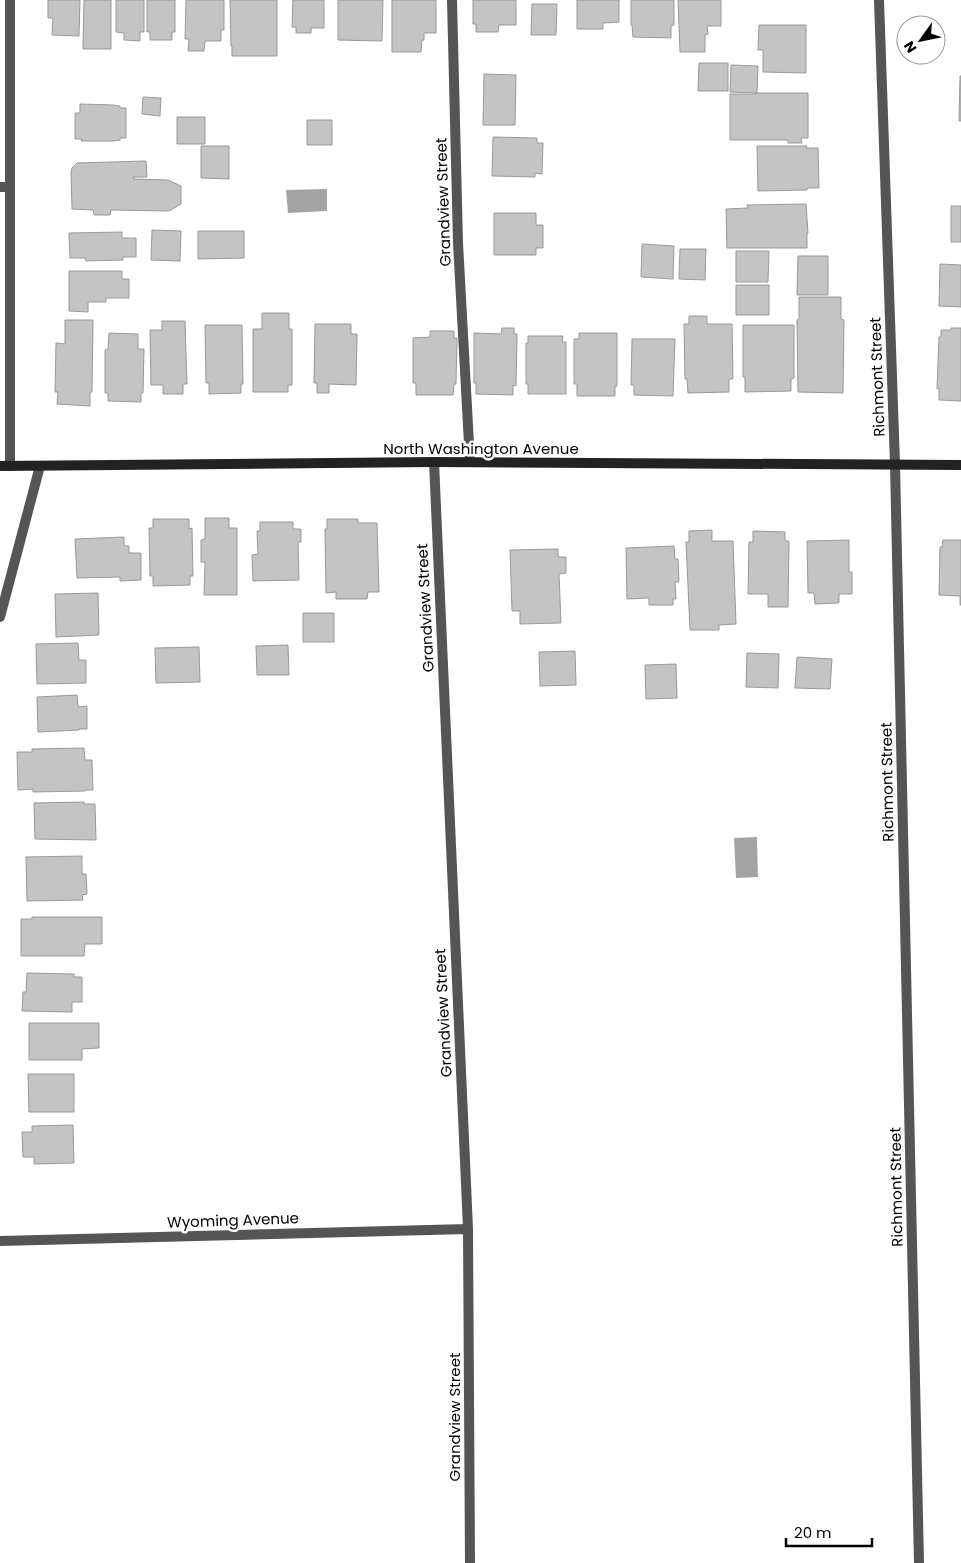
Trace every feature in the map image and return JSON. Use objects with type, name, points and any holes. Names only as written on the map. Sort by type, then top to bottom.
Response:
[{"type":"street","points":[[5,466],[5,187],[10,0]]},
{"type":"street","name":"Grandview Street","points":[[452,0],[458,243],[470,462]]},
{"type":"street","name":"Richmont Street","points":[[879,0],[895,464],[919,1563]]},
{"type":"street","name":"Grandview Street","points":[[434,462],[468,1228],[470,1563]]},
{"type":"street","name":"North Washington Avenue","points":[[5,466],[434,462],[961,465]]},
{"type":"street","points":[[0,617],[40,466]]},
{"type":"street","name":"Wyoming Avenue","points":[[0,1241],[468,1228]]},
{"type":"shaded area","points":[[327,189],[327,211],[288,213],[286,190]]},
{"type":"shaded area","points":[[757,837],[758,877],[736,878],[734,838]]},
{"type":"building","points":[[48,0],[80,0],[79,36],[52,35],[53,18],[48,18]]},
{"type":"building","points":[[84,0],[111,0],[111,49],[83,49]]},
{"type":"building","points":[[116,0],[144,0],[144,32],[140,32],[140,41],[124,40],[124,33],[116,32]]},
{"type":"building","points":[[147,0],[175,0],[175,32],[172,32],[172,40],[150,40],[150,32],[147,32]]},
{"type":"building","points":[[186,0],[224,0],[224,30],[221,30],[221,41],[205,41],[204,51],[188,51],[189,39],[185,39]]},
{"type":"building","points":[[230,0],[277,0],[277,56],[232,56]]},
{"type":"building","points":[[293,0],[324,0],[324,28],[311,28],[311,33],[296,33],[296,27],[292,27]]},
{"type":"building","points":[[338,0],[383,0],[382,41],[338,40]]},
{"type":"building","points":[[392,0],[436,0],[436,33],[424,33],[421,52],[392,52]]},
{"type":"building","points":[[473,0],[516,0],[516,25],[499,25],[498,32],[476,32],[476,24],[473,24]]},
{"type":"building","points":[[577,0],[619,0],[619,22],[603,23],[603,29],[577,29]]},
{"type":"building","points":[[631,0],[674,0],[674,25],[671,26],[671,38],[633,37]]},
{"type":"building","points":[[678,0],[721,0],[721,26],[707,26],[708,34],[705,35],[705,52],[680,52]]},
{"type":"building","points":[[532,4],[557,4],[556,35],[531,35]]},
{"type":"building","points":[[759,25],[806,25],[806,73],[763,72],[763,50],[758,50]]},
{"type":"building","points":[[699,63],[728,63],[728,91],[698,91]]},
{"type":"building","points":[[731,65],[758,66],[757,93],[730,92]]},
{"type":"building","points":[[484,74],[516,75],[515,125],[483,125]]},
{"type":"building","points":[[960,76],[961,121],[959,121]]},
{"type":"building","points":[[808,93],[808,138],[801,138],[802,143],[788,143],[788,140],[730,140],[730,94]]},
{"type":"building","points":[[143,97],[161,98],[160,116],[142,114]]},
{"type":"building","points":[[80,104],[113,105],[126,108],[126,138],[113,141],[81,141],[82,139],[75,139],[75,113],[80,113]]},
{"type":"building","points":[[177,117],[205,117],[205,144],[177,144]]},
{"type":"building","points":[[307,120],[332,120],[332,145],[307,145]]},
{"type":"building","points":[[493,137],[537,138],[537,143],[543,143],[542,174],[535,173],[535,177],[492,176]]},
{"type":"building","points":[[201,146],[229,146],[229,179],[201,178]]},
{"type":"building","points":[[757,146],[807,146],[806,148],[818,148],[819,188],[758,191]]},
{"type":"building","points":[[146,161],[147,177],[133,177],[134,179],[168,180],[181,186],[181,204],[169,211],[111,210],[110,215],[94,215],[93,210],[72,209],[71,173],[72,168],[77,163]]},
{"type":"building","points":[[806,204],[807,248],[727,248],[726,209],[748,208],[747,205]]},
{"type":"building","points":[[951,206],[961,206],[961,242],[951,242]]},
{"type":"building","points":[[494,213],[536,213],[536,225],[543,225],[543,248],[536,248],[536,255],[494,255]]},
{"type":"building","points":[[152,230],[181,231],[180,261],[151,260]]},
{"type":"building","points":[[198,231],[244,231],[244,258],[198,259]]},
{"type":"building","points":[[122,232],[122,238],[136,238],[136,257],[123,257],[123,260],[86,261],[85,258],[70,258],[69,233]]},
{"type":"building","points":[[642,244],[674,246],[673,279],[641,277]]},
{"type":"building","points":[[680,249],[706,249],[705,280],[679,279]]},
{"type":"building","points":[[736,251],[769,251],[768,282],[736,282]]},
{"type":"building","points":[[798,256],[828,256],[828,295],[797,295]]},
{"type":"building","points":[[940,264],[961,265],[961,307],[939,306]]},
{"type":"building","points":[[69,271],[122,271],[122,279],[129,279],[129,298],[106,298],[106,302],[88,302],[88,312],[69,311]]},
{"type":"building","points":[[736,285],[769,285],[769,315],[736,315]]},
{"type":"building","points":[[799,297],[841,297],[841,319],[844,320],[843,393],[798,392],[797,320],[799,319]]},
{"type":"building","points":[[262,313],[289,313],[289,329],[292,329],[292,385],[288,385],[288,392],[253,392],[253,329],[262,329]]},
{"type":"building","points":[[689,316],[707,316],[707,324],[732,324],[733,379],[729,379],[729,392],[688,393],[687,379],[685,379],[684,324],[689,324]]},
{"type":"building","points":[[65,320],[93,320],[92,392],[90,392],[90,406],[57,404],[58,392],[55,392],[56,343],[65,344]]},
{"type":"building","points":[[162,321],[185,321],[187,384],[183,384],[183,394],[163,394],[163,385],[151,385],[150,330],[162,330]]},
{"type":"building","points":[[315,324],[351,324],[351,334],[357,334],[356,385],[329,384],[329,393],[317,393],[317,383],[314,383]]},
{"type":"building","points":[[205,325],[242,325],[243,384],[241,384],[241,393],[209,394],[209,383],[206,383]]},
{"type":"building","points":[[743,325],[794,325],[794,378],[791,379],[791,391],[745,392],[745,377],[743,377]]},
{"type":"building","points":[[502,328],[514,328],[514,334],[517,334],[516,386],[513,385],[513,395],[476,394],[476,383],[474,383],[474,333],[501,334]]},
{"type":"building","points":[[951,328],[961,328],[961,401],[939,400],[939,388],[937,389],[939,337],[941,337],[941,330],[951,330]]},
{"type":"building","points":[[430,331],[454,331],[454,338],[457,338],[456,384],[454,384],[453,395],[416,395],[416,383],[413,383],[413,338],[430,337]]},
{"type":"building","points":[[109,333],[138,334],[138,349],[144,349],[141,402],[108,401],[108,393],[105,393],[105,350],[108,349]]},
{"type":"building","points":[[579,333],[617,333],[617,386],[615,386],[615,396],[577,396],[577,384],[574,384],[574,339],[579,339]]},
{"type":"building","points":[[528,336],[563,336],[562,342],[566,342],[566,394],[528,394],[528,384],[526,384],[526,343],[528,343]]},
{"type":"building","points":[[632,339],[675,339],[673,396],[634,395],[634,385],[631,385]]},
{"type":"building","points":[[205,518],[229,518],[229,528],[237,528],[237,595],[204,595],[205,562],[201,562],[201,540],[205,539]]},
{"type":"building","points":[[153,519],[189,519],[189,529],[192,528],[193,576],[190,576],[190,585],[153,586],[153,576],[150,576],[149,528],[153,528]]},
{"type":"building","points":[[327,519],[358,519],[358,523],[377,523],[379,592],[368,592],[367,599],[336,599],[336,592],[326,593],[325,529],[327,529]]},
{"type":"building","points":[[260,522],[293,522],[293,529],[301,529],[301,542],[298,542],[299,580],[253,581],[252,555],[258,554],[257,531],[260,531]]},
{"type":"building","points":[[712,530],[712,541],[733,541],[736,624],[719,625],[719,630],[690,630],[686,542],[689,542],[689,531]]},
{"type":"building","points":[[753,531],[785,532],[785,541],[789,541],[788,607],[768,607],[768,594],[748,594],[749,542],[753,542]]},
{"type":"building","points":[[124,537],[124,546],[129,546],[129,553],[141,553],[141,580],[120,581],[120,577],[77,578],[75,539]]},
{"type":"building","points":[[849,540],[849,572],[852,572],[852,594],[839,594],[839,603],[815,604],[814,593],[808,593],[807,541]]},
{"type":"building","points":[[943,540],[961,540],[961,605],[960,596],[939,595],[940,547],[942,547]]},
{"type":"building","points":[[674,546],[675,559],[678,559],[679,582],[675,582],[676,599],[673,599],[673,605],[649,605],[649,598],[627,599],[626,548]]},
{"type":"building","points":[[558,549],[558,557],[566,557],[566,573],[559,574],[561,623],[520,624],[520,611],[512,611],[510,550]]},
{"type":"building","points":[[98,593],[99,635],[56,637],[55,594]]},
{"type":"building","points":[[303,613],[334,613],[334,642],[303,642]]},
{"type":"building","points":[[78,643],[79,660],[86,660],[86,683],[37,684],[36,644]]},
{"type":"building","points":[[288,645],[289,675],[257,675],[256,646]]},
{"type":"building","points":[[199,647],[200,682],[156,683],[155,648]]},
{"type":"building","points":[[575,651],[576,685],[540,686],[539,652]]},
{"type":"building","points":[[747,653],[779,654],[778,688],[746,687]]},
{"type":"building","points":[[797,657],[832,659],[830,689],[795,688]]},
{"type":"building","points":[[676,664],[677,698],[646,699],[645,665]]},
{"type":"building","points":[[77,695],[78,707],[87,706],[87,729],[38,732],[37,697]]},
{"type":"building","points":[[84,748],[85,760],[92,760],[93,790],[33,792],[33,789],[18,790],[17,752],[32,752],[32,749]]},
{"type":"building","points":[[84,802],[84,804],[95,804],[96,840],[35,839],[34,803]]},
{"type":"building","points":[[82,856],[82,874],[86,874],[87,894],[82,895],[83,900],[27,901],[26,857]]},
{"type":"building","points":[[32,917],[102,917],[102,944],[85,944],[84,956],[21,956],[21,919],[32,919]]},
{"type":"building","points":[[27,973],[74,974],[74,977],[82,977],[82,1002],[72,1002],[72,1012],[22,1011]]},
{"type":"building","points":[[29,1023],[99,1023],[99,1048],[82,1049],[82,1060],[29,1060]]},
{"type":"building","points":[[28,1074],[74,1074],[74,1112],[29,1112]]},
{"type":"building","points":[[73,1125],[74,1163],[34,1164],[34,1157],[23,1157],[22,1132],[32,1132],[32,1126]]}]
